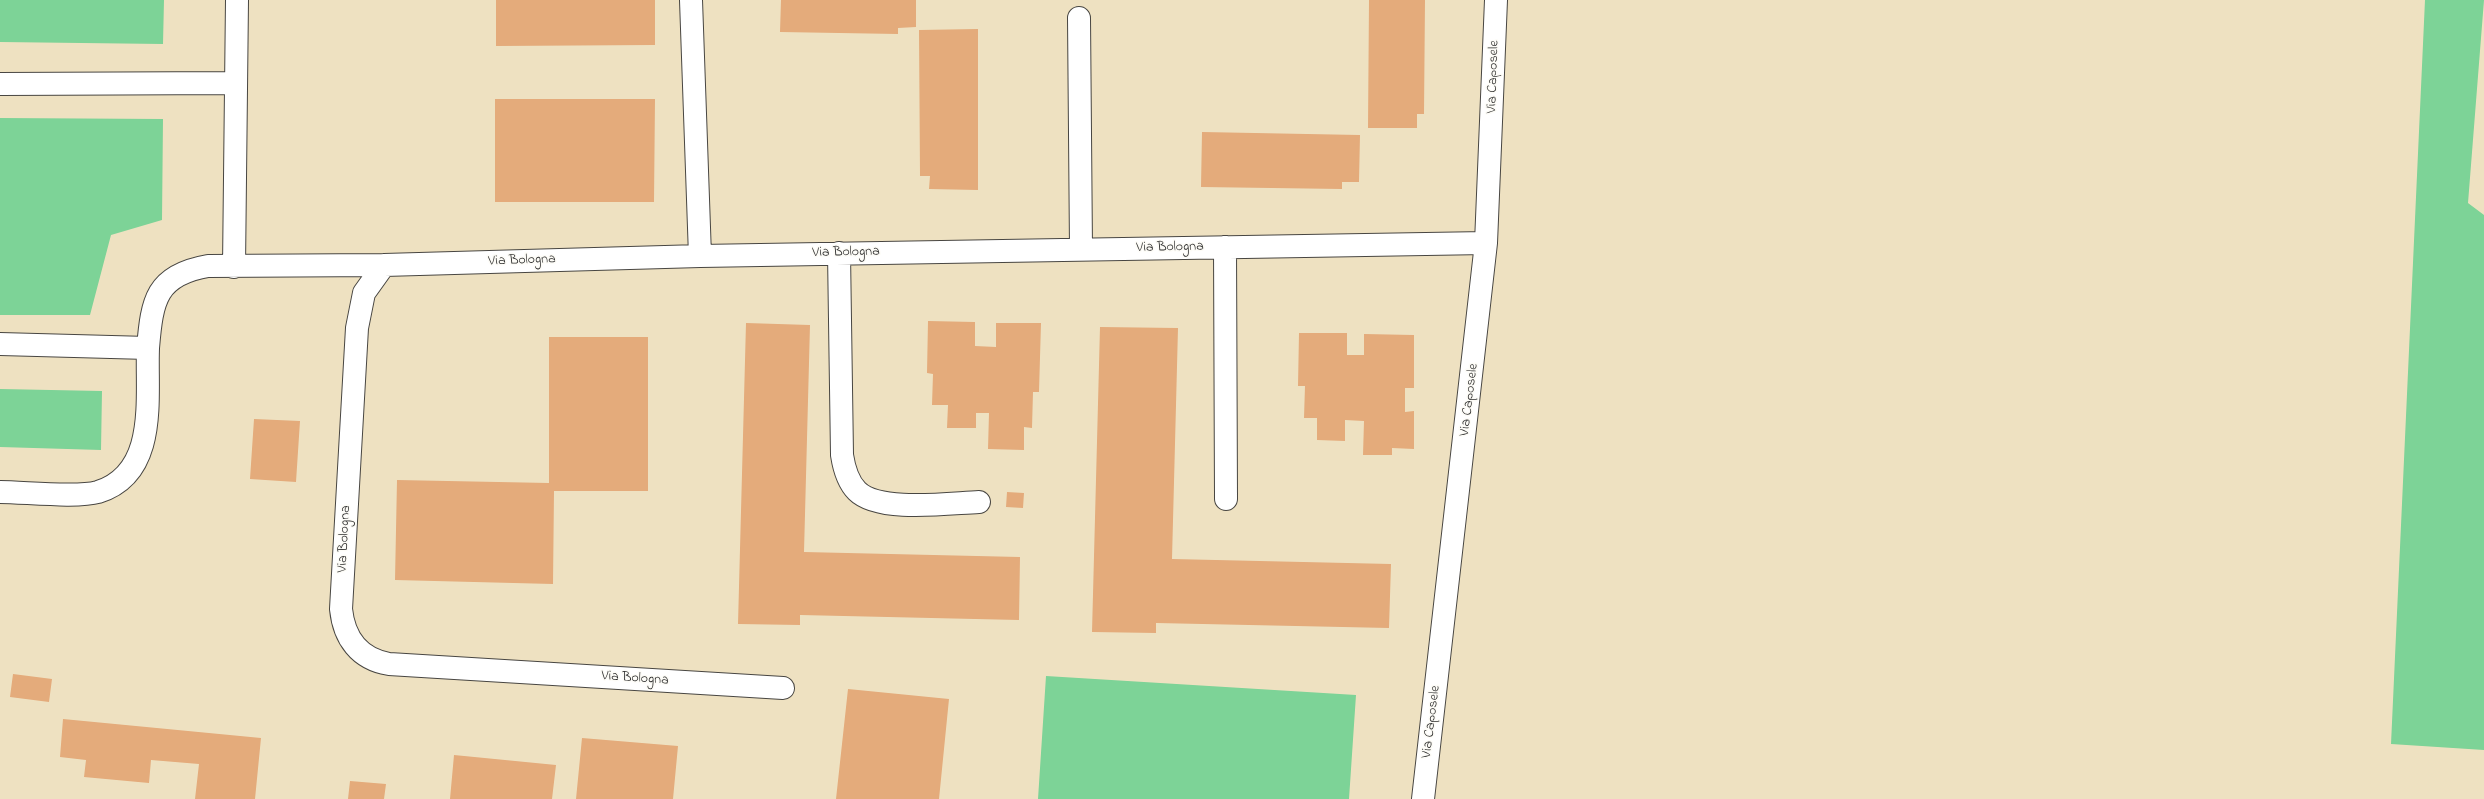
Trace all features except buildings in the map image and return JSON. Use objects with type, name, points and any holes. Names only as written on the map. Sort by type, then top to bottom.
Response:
[{"type":"street","points":[[234,266],[237,0]]},
{"type":"street","points":[[691,0],[700,256]]},
{"type":"street","name":"Via Caposele","points":[[1423,799],[1486,243],[1496,0]]},
{"type":"street","points":[[1079,18],[1081,249]]},
{"type":"street","points":[[0,84],[236,83]]},
{"type":"street","name":"Via Bologna","points":[[783,688],[389,664],[378,662],[355,648],[347,635],[342,609],[357,328],[364,293],[384,265],[839,253],[1486,243]]},
{"type":"street","points":[[1225,247],[1226,499]]},
{"type":"street","points":[[839,253],[842,455],[850,482],[858,492],[884,502],[900,504],[979,502]]},
{"type":"street","points":[[0,492],[81,494],[97,492],[113,485],[124,477],[136,463],[143,447],[148,348],[154,306],[170,278],[194,268],[208,266],[384,265]]},
{"type":"street","points":[[0,344],[148,348]]},
{"type":"green space","points":[[0,0],[164,0],[163,44],[0,42]]},
{"type":"green space","points":[[2425,0],[2484,0],[2468,203],[2484,215],[2484,750],[2391,744]]},
{"type":"green space","points":[[0,118],[163,119],[162,220],[111,235],[90,315],[0,315]]},
{"type":"green space","points":[[0,389],[102,391],[101,450],[0,447]]},
{"type":"green space","points":[[1046,676],[1356,695],[1349,799],[1038,799]]}]
